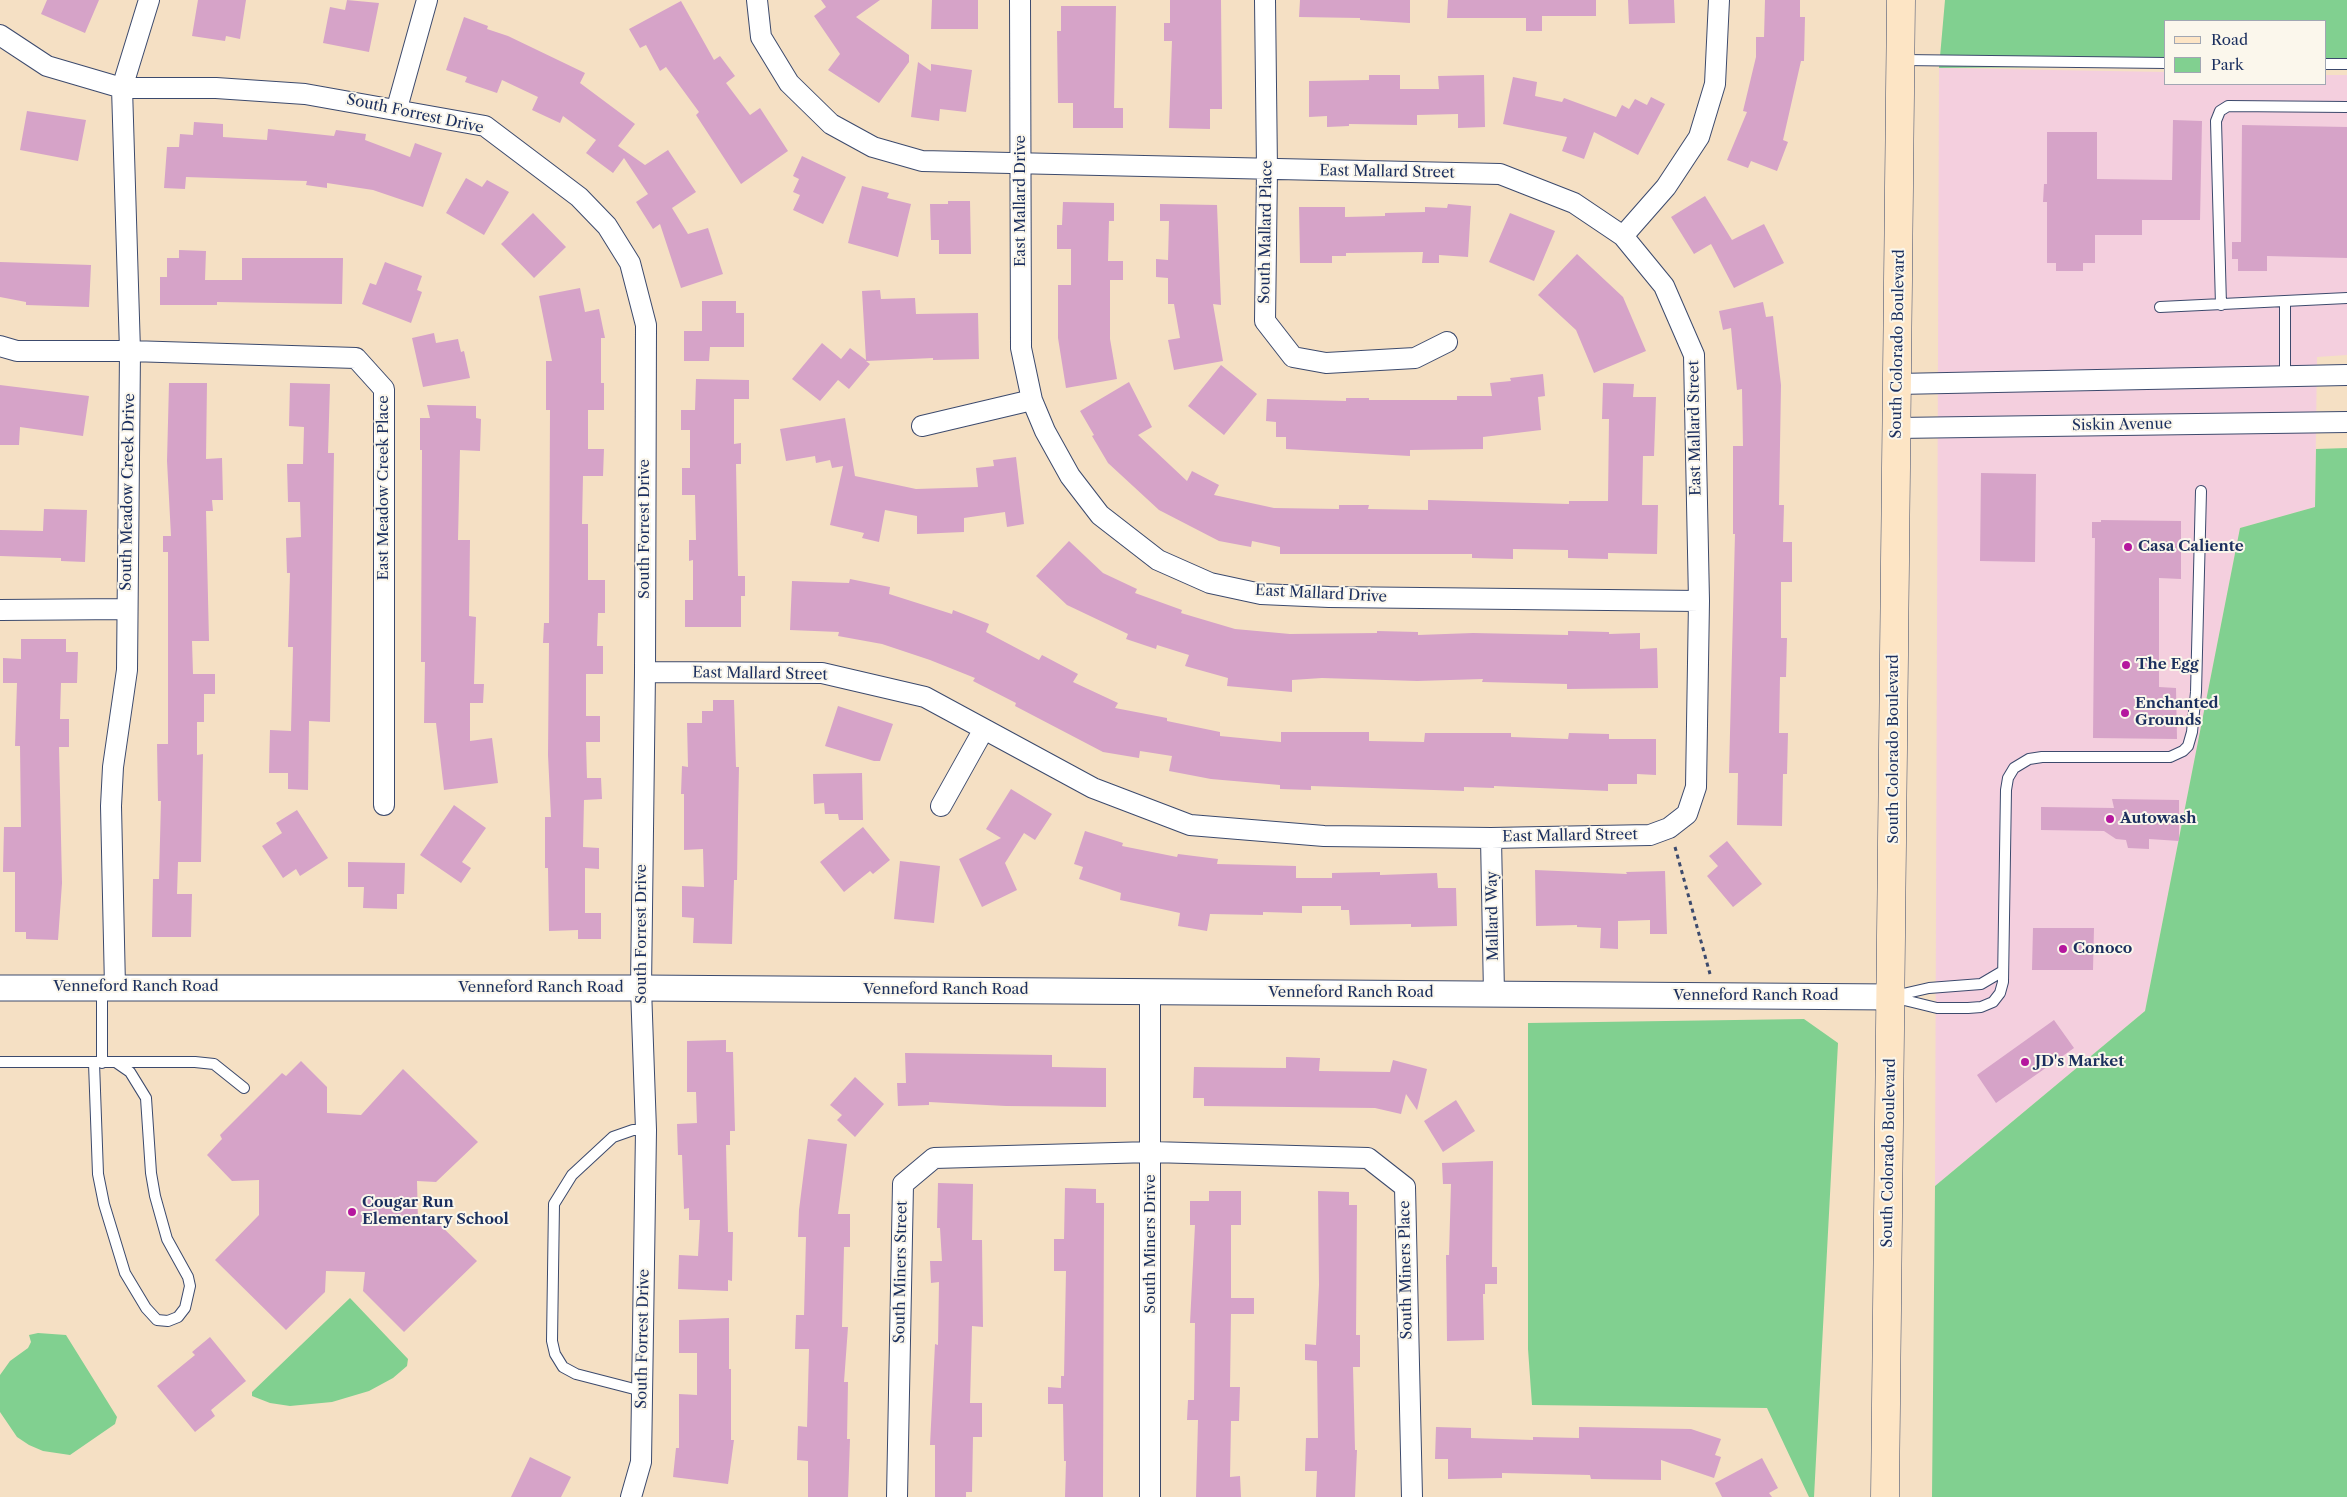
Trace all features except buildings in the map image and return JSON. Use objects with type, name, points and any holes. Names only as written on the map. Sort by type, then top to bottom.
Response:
[{"type":"main road","name":"South Colorado Boulevard","points":[[1885,1497],[1892,996],[1901,0]]},
{"type":"street","name":"South Meadow Creek Drive","points":[[109,987],[113,768],[127,670],[130,351],[122,88],[149,0]]},
{"type":"street","points":[[396,108],[427,0]]},
{"type":"street","name":"East Mallard Street","points":[[645,672],[822,672],[925,697],[1094,788],[1190,825],[1324,836],[1492,838],[1650,835],[1669,828],[1687,814],[1696,787],[1699,601],[1694,355],[1664,286],[1622,236],[1574,204],[1500,174],[922,162],[873,148],[831,124],[789,83],[761,37],[757,0]]},
{"type":"street","name":"East Mallard Drive","points":[[1020,0],[1022,164],[1021,348],[1032,400],[1070,476],[1100,515],[1158,560],[1210,584],[1261,594],[1329,597],[1699,601]]},
{"type":"street","name":"South Mallard Place","points":[[1265,0],[1267,169],[1265,321],[1293,357],[1326,363],[1415,358],[1446,342]]},
{"type":"street","points":[[1622,236],[1666,187],[1699,137],[1715,84],[1719,0]]},
{"type":"street","name":"South Forrest Drive","points":[[0,35],[47,66],[122,88],[216,88],[305,94],[396,108],[485,126],[579,197],[607,226],[630,263],[646,325],[645,672],[641,988],[646,1130],[641,1462],[631,1497]]},
{"type":"street","name":"East Meadow Creek Place","points":[[0,346],[17,351],[130,351],[356,358],[384,389],[384,805]]},
{"type":"street","points":[[1897,384],[2347,375]]},
{"type":"street","points":[[922,426],[1032,400]]},
{"type":"street","name":"Siskin Avenue","points":[[1896,428],[2347,422]]},
{"type":"street","points":[[0,610],[127,609]]},
{"type":"street","points":[[942,806],[984,728]]},
{"type":"street","name":"Mallard Way","points":[[1492,838],[1494,994]]},
{"type":"street","name":"Venneford Ranch Road","points":[[0,988],[641,988],[1892,996]]},
{"type":"street","name":"South Miners Drive","points":[[1150,992],[1150,1497]]},
{"type":"street","name":"South Miners Street","points":[[897,1497],[903,1184],[934,1158],[1151,1152]]},
{"type":"street","name":"South Miners Place","points":[[1151,1152],[1368,1158],[1404,1187],[1412,1497]]},
{"type":"lane","points":[[1901,60],[2164,63]]},
{"type":"lane","points":[[2327,64],[2347,64]]},
{"type":"lane","points":[[2221,305],[2216,120],[2220,111],[2228,106],[2347,107]]},
{"type":"lane","points":[[2160,307],[2347,298]]},
{"type":"lane","points":[[2285,301],[2285,376]]},
{"type":"lane","points":[[1892,996],[1942,1009],[1981,1007],[1997,998],[2002,987],[2003,971],[2006,790],[2008,778],[2014,768],[2029,759],[2042,757],[2170,756],[2183,751],[2191,739],[2196,692],[2201,491]]},
{"type":"lane","points":[[1892,996],[1929,988],[1981,984],[2003,971]]},
{"type":"lane","points":[[109,987],[98,1063],[98,1174],[104,1204],[125,1273],[146,1308],[157,1320],[168,1321],[178,1317],[185,1308],[190,1286],[188,1277],[167,1239],[155,1196],[151,1173],[146,1098],[130,1072],[117,1063]]},
{"type":"lane","points":[[0,1062],[117,1063],[158,1061],[214,1064],[244,1088]]},
{"type":"lane","points":[[642,1391],[576,1374],[563,1367],[555,1354],[552,1341],[554,1204],[572,1175],[613,1136],[632,1130],[646,1130]]},
{"type":"path","points":[[1669,828],[1710,973],[1711,996]]},
{"type":"shaded area","points":[[1939,68],[2164,72],[2164,85],[2327,85],[2327,75],[2347,75],[2347,355],[2317,357],[2315,507],[2240,528],[2145,1011],[1935,1186]]},
{"type":"green space","points":[[1945,0],[2347,0],[2347,65],[2327,65],[2327,20],[2164,20],[2164,66],[1939,68]]},
{"type":"green space","points":[[2347,448],[2347,1497],[1932,1497],[1935,1186],[2145,1011],[2240,528],[2315,507],[2316,449]]},
{"type":"green space","points":[[1804,1019],[1838,1043],[1814,1497],[1809,1497],[1767,1408],[1532,1405],[1528,1349],[1528,1023]]},
{"type":"green space","points":[[350,1298],[408,1359],[407,1366],[393,1378],[369,1391],[332,1402],[290,1406],[270,1403],[252,1396],[252,1392]]},
{"type":"green space","points":[[38,1333],[66,1335],[117,1417],[115,1424],[70,1455],[43,1451],[29,1445],[17,1437],[0,1412],[0,1375],[10,1361],[28,1348],[31,1342],[29,1335]]},
{"type":"place","name":"Casa Caliente","points":[[2128,547]]},
{"type":"place","name":"The Egg","points":[[2126,665]]},
{"type":"place","name":"Enchanted Grounds","points":[[2125,713]]},
{"type":"place","name":"Autowash","points":[[2110,819]]},
{"type":"place","name":"Conoco","points":[[2063,949]]},
{"type":"place","name":"JD's Market","points":[[2025,1062]]},
{"type":"place","name":"Cougar Run Elementary School","points":[[352,1212]]}]
